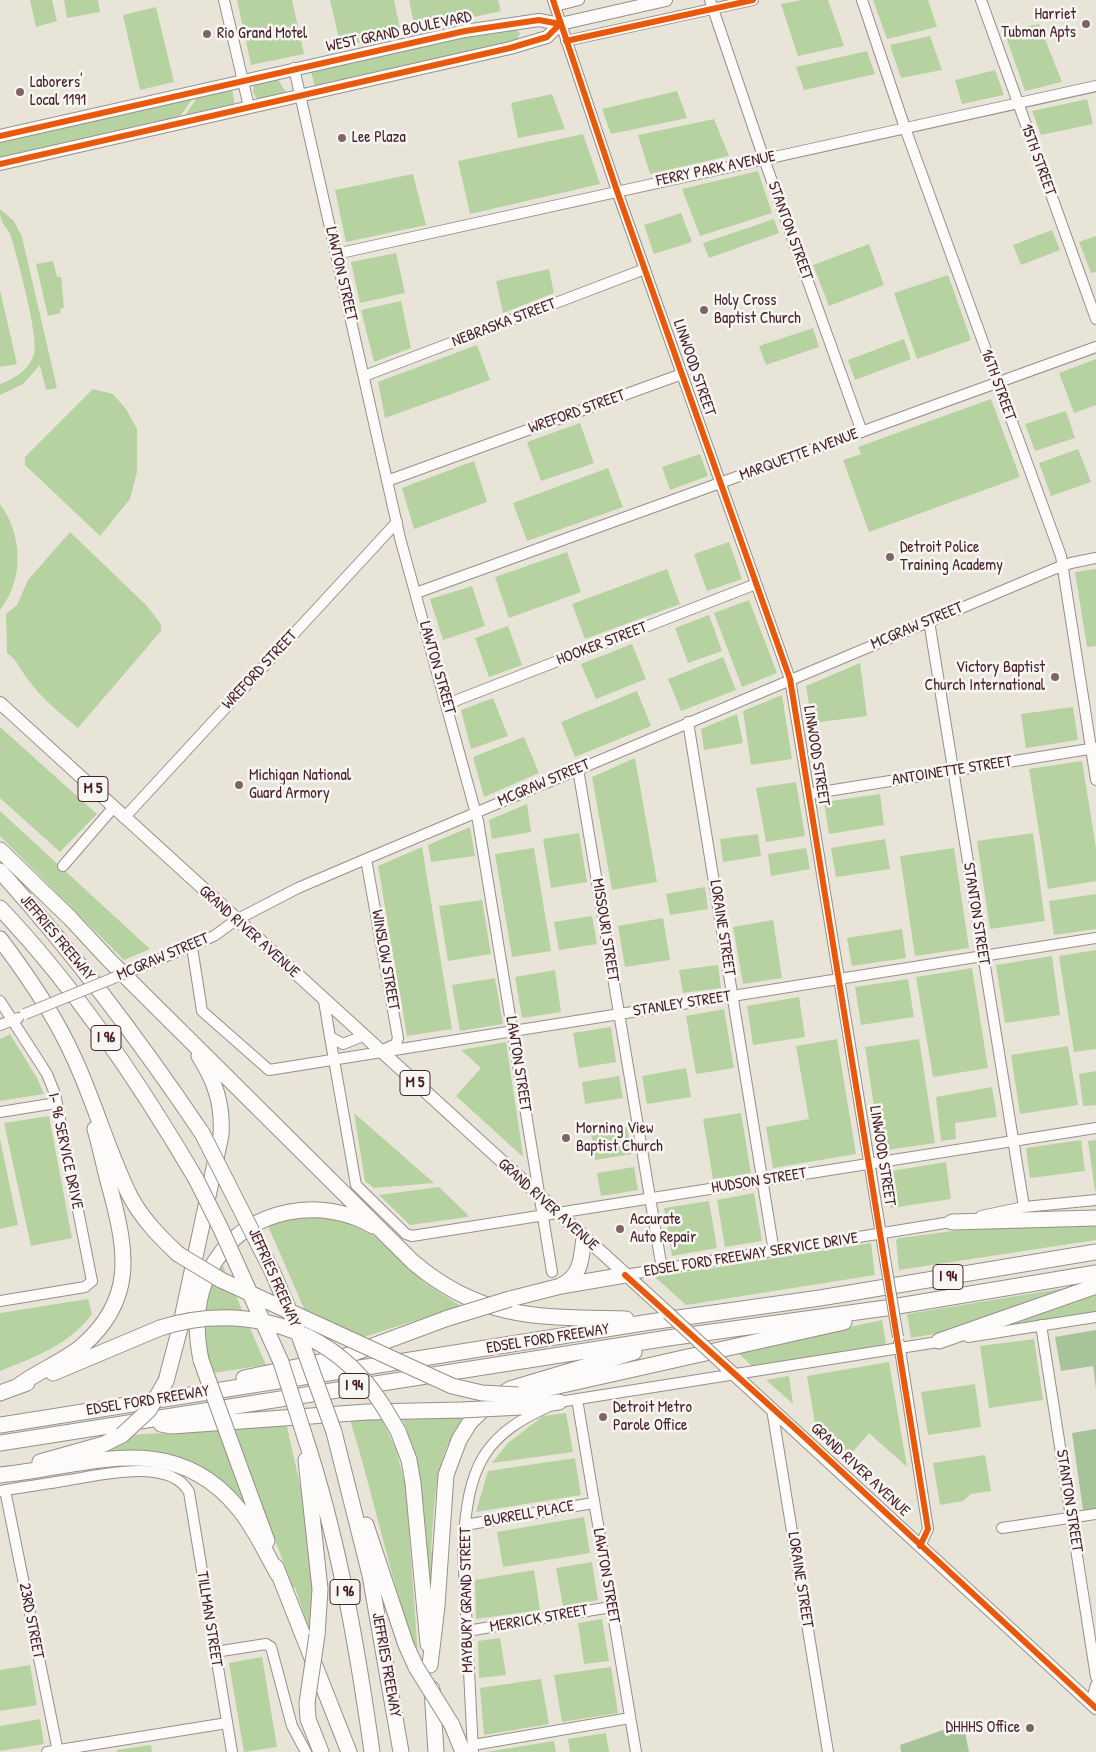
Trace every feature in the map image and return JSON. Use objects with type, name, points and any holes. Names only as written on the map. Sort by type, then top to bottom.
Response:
[{"type":"highway","points":[[0,850],[419,1266],[446,1287],[470,1300],[500,1311],[553,1318],[650,1322]]},
{"type":"highway","name":"JEFFRIES FREEWAY","points":[[0,871],[85,970],[130,1029],[202,1133],[272,1271],[295,1324],[334,1432],[344,1467],[370,1575],[401,1752]]},
{"type":"highway","name":"JEFFRIES FREEWAY","points":[[0,908],[50,964],[113,1047],[141,1089],[196,1179],[221,1229],[277,1353],[318,1475],[343,1581],[372,1752]]},
{"type":"highway","points":[[0,939],[50,1012],[75,1060],[130,1196],[147,1222],[178,1254],[221,1280],[452,1386],[520,1401],[560,1402]]},
{"type":"highway","points":[[0,1474],[104,1444],[122,1434],[149,1410],[166,1381],[182,1318],[222,1122],[221,1107],[214,1083],[183,1031]]},
{"type":"highway","points":[[18,1386],[37,1372],[81,1347],[90,1338],[109,1313],[123,1276],[124,1255],[121,1230],[86,1089]]},
{"type":"highway","points":[[349,1752],[320,1675],[279,1576],[201,1360],[196,1322],[204,1286],[216,1259],[239,1235],[259,1222],[284,1213],[301,1210],[332,1211],[367,1222],[391,1238]]},
{"type":"highway","points":[[952,1222],[1096,1218]]},
{"type":"highway","points":[[561,1286],[571,1281],[578,1272],[584,1238]]},
{"type":"highway","name":"EDSEL FORD FREEWAY","points":[[0,1425],[650,1322],[813,1299],[1096,1252]]},
{"type":"highway","name":"EDSEL FORD FREEWAY","points":[[0,1443],[668,1338],[886,1308],[1096,1273]]},
{"type":"highway","points":[[194,1393],[265,1372],[343,1357],[448,1318],[510,1299],[561,1286],[625,1275]]},
{"type":"highway","points":[[939,1341],[1096,1286]]},
{"type":"highway","points":[[140,1421],[172,1426],[367,1412],[462,1410],[520,1401],[806,1332],[886,1308]]},
{"type":"highway","points":[[0,1393],[38,1380],[160,1328],[182,1321],[228,1316],[278,1325],[302,1334],[337,1355],[361,1376],[380,1400],[398,1431],[408,1460],[413,1483],[423,1666],[436,1752]]},
{"type":"highway","points":[[423,1666],[437,1606],[446,1476],[451,1456],[464,1431],[477,1414],[510,1389],[533,1380],[645,1349],[668,1338]]},
{"type":"highway","points":[[304,1434],[320,1589],[317,1634],[307,1703],[308,1719],[321,1752]]},
{"type":"highway","points":[[0,1474],[131,1456],[160,1459],[178,1464],[204,1477],[227,1495],[240,1509],[279,1576]]},
{"type":"highway","points":[[344,1467],[379,1557],[406,1645],[423,1666],[452,1725],[469,1750]]},
{"type":"main road","name":"WEST GRAND BOULEVARD","points":[[0,136],[294,68],[465,31],[539,20],[560,24],[666,0]]},
{"type":"main road","name":"WEST GRAND BOULEVARD","points":[[0,164],[249,107],[301,97],[547,37],[560,24]]},
{"type":"main road","name":"GRAND RIVER AVENUE","points":[[0,704],[735,1374],[1094,1706]]},
{"type":"street","points":[[224,0],[249,107]]},
{"type":"street","points":[[554,3],[579,0]]},
{"type":"street","points":[[566,42],[712,4],[753,0]]},
{"type":"street","name":"16TH STREET","points":[[862,0],[905,128],[1061,556],[1061,567],[1094,749],[1096,780]]},
{"type":"street","name":"15TH STREET","points":[[981,0],[1096,320]]},
{"type":"street","name":"LINWOOD STREET","points":[[554,3],[617,191],[790,679],[928,1529],[920,1546]]},
{"type":"street","name":"STANTON STREET","points":[[712,4],[764,159],[862,432]]},
{"type":"street","name":"LAWTON STREET","points":[[294,68],[397,522],[476,812],[552,1272]]},
{"type":"street","name":"FERRY PARK AVENUE","points":[[336,254],[1096,86]]},
{"type":"street","name":"NEBRASKA STREET","points":[[364,376],[645,269]]},
{"type":"street","name":"MARQUETTE AVENUE","points":[[416,593],[1096,347]]},
{"type":"street","name":"WREFORD STREET","points":[[387,480],[682,374]]},
{"type":"street","name":"WREFORD STREET","points":[[124,818],[397,522]]},
{"type":"street","name":"MCGRAW STREET","points":[[0,1025],[192,946],[224,930],[236,920],[298,888],[476,812],[1061,567],[1096,558]]},
{"type":"street","name":"HOOKER STREET","points":[[447,704],[756,584]]},
{"type":"street","name":"STANTON STREET","points":[[929,622],[1024,1207]]},
{"type":"street","name":"LORAINE STREET","points":[[688,722],[774,1252]]},
{"type":"street","name":"ANTOINETTE STREET","points":[[809,794],[1094,749]]},
{"type":"street","name":"MISSOURI STREET","points":[[578,769],[662,1269]]},
{"type":"street","points":[[63,866],[113,808]]},
{"type":"street","name":"WINSLOW STREET","points":[[366,859],[398,1038],[396,1044],[380,1052]]},
{"type":"street","name":"STANLEY STREET","points":[[192,946],[202,1012],[269,1070],[1096,938]]},
{"type":"street","name":"I- 96 SERVICE DRIVE","points":[[0,1001],[47,1074],[56,1103],[91,1283],[86,1288],[0,1301]]},
{"type":"street","points":[[324,1001],[332,1059]]},
{"type":"street","points":[[330,1037],[343,1044],[363,1036]]},
{"type":"street","name":"HUDSON STREET","points":[[332,1059],[353,1173],[359,1188],[406,1234],[421,1234],[1096,1128]]},
{"type":"street","points":[[0,1112],[56,1103]]},
{"type":"street","name":"EDSEL FORD FREEWAY SERVICE DRIVE","points":[[625,1275],[880,1235],[1024,1207],[1096,1200]]},
{"type":"street","points":[[560,1402],[1096,1317]]},
{"type":"street","name":"STANTON STREET","points":[[1041,1325],[1096,1677]]},
{"type":"street","name":"LAWTON STREET","points":[[577,1399],[636,1752]]},
{"type":"street","name":"MAYBURY GRAND STREET","points":[[469,1750],[465,1525],[469,1492],[477,1469],[488,1449],[504,1431],[523,1418],[560,1402]]},
{"type":"street","name":"LORAINE STREET","points":[[772,1409],[828,1752]]},
{"type":"street","name":"TILLMAN STREET","points":[[2,1491],[130,1471],[164,1475],[178,1480],[186,1487],[189,1492],[232,1752]]},
{"type":"street","name":"23RD STREET","points":[[2,1491],[58,1751]]},
{"type":"street","name":"BURRELL PLACE","points":[[465,1525],[593,1503]]},
{"type":"street","points":[[1002,1528],[1096,1514]]},
{"type":"street","name":"MERRICK STREET","points":[[467,1632],[611,1607]]},
{"type":"street","points":[[215,1652],[266,1644],[271,1647],[292,1726],[306,1752]]},
{"type":"street","points":[[1094,1706],[1096,1685]]},
{"type":"street","points":[[469,1750],[630,1718]]},
{"type":"street","points":[[47,1752],[227,1723]]},
{"type":"green space","points":[[30,0],[52,0],[57,21],[36,27]]},
{"type":"green space","points":[[64,0],[98,0],[100,12],[67,18]]},
{"type":"green space","points":[[237,0],[292,0],[304,54],[251,65]]},
{"type":"green space","points":[[330,0],[394,0],[401,33],[341,47]]},
{"type":"green space","points":[[409,0],[498,0],[501,11],[415,30]]},
{"type":"green space","points":[[801,0],[828,0],[844,46],[798,56],[781,4]]},
{"type":"green space","points":[[873,0],[928,0],[937,27],[887,39]]},
{"type":"green space","points":[[156,7],[174,82],[140,90],[123,15]]},
{"type":"green space","points":[[1039,24],[1062,82],[1025,91],[1004,31]]},
{"type":"green space","points":[[514,28],[520,33],[517,41],[315,88],[311,71],[451,39]]},
{"type":"green space","points":[[930,36],[942,70],[901,78],[890,45]]},
{"type":"green space","points":[[867,51],[875,74],[804,90],[796,67]]},
{"type":"green space","points":[[995,70],[1004,95],[962,104],[955,80]]},
{"type":"green space","points":[[277,78],[287,94],[257,99],[253,92],[254,85],[257,82]]},
{"type":"green space","points":[[232,89],[235,106],[183,119],[198,96]]},
{"type":"green space","points":[[677,91],[687,118],[611,134],[602,109]]},
{"type":"green space","points":[[552,94],[565,129],[518,138],[511,103]]},
{"type":"green space","points":[[194,97],[178,119],[0,159],[0,140]]},
{"type":"green space","points":[[1087,99],[1093,124],[1041,135],[1032,111]]},
{"type":"green space","points":[[714,119],[729,156],[650,174],[638,135]]},
{"type":"green space","points":[[583,134],[600,184],[470,214],[458,161]]},
{"type":"green space","points":[[758,171],[772,213],[700,236],[682,189]]},
{"type":"green space","points":[[413,174],[426,225],[346,242],[335,190]]},
{"type":"green space","points":[[0,209],[14,221],[22,237],[57,388],[46,390],[40,365],[23,384],[0,395],[0,384],[16,377],[29,365],[34,354],[35,345],[23,281],[12,240],[1,220]]},
{"type":"green space","points":[[681,213],[692,242],[654,254],[644,225]]},
{"type":"green space","points":[[774,219],[779,233],[709,258],[703,243]]},
{"type":"green space","points":[[1052,230],[1060,250],[1021,265],[1013,245]]},
{"type":"green space","points":[[1096,236],[1096,272],[1091,273],[1079,242]]},
{"type":"green space","points":[[869,244],[884,285],[829,306],[813,265]]},
{"type":"green space","points":[[396,253],[405,293],[360,303],[351,262]]},
{"type":"green space","points":[[53,261],[57,277],[61,277],[64,308],[60,309],[61,313],[48,316],[36,264]]},
{"type":"green space","points":[[549,269],[554,293],[503,313],[496,281]]},
{"type":"green space","points":[[948,275],[971,340],[917,359],[894,293]]},
{"type":"green space","points":[[0,290],[17,364],[0,367]]},
{"type":"green space","points":[[401,301],[411,348],[374,362],[361,310]]},
{"type":"green space","points":[[813,328],[819,347],[766,365],[759,346]]},
{"type":"green space","points":[[904,339],[911,359],[855,380],[848,360]]},
{"type":"green space","points":[[477,345],[490,380],[385,418],[378,382]]},
{"type":"green space","points":[[1096,359],[1096,405],[1074,413],[1059,373]]},
{"type":"green space","points":[[93,389],[113,394],[126,409],[137,429],[137,472],[130,499],[100,536],[25,465],[25,457]]},
{"type":"green space","points":[[991,399],[1020,477],[869,532],[843,460],[861,454],[858,447]]},
{"type":"green space","points":[[1066,411],[1075,438],[1035,451],[1025,424]]},
{"type":"green space","points":[[580,423],[594,463],[541,481],[527,442]]},
{"type":"green space","points":[[1078,449],[1091,482],[1051,496],[1039,463]]},
{"type":"green space","points":[[700,454],[708,476],[670,490],[662,467]]},
{"type":"green space","points":[[474,461],[487,502],[414,529],[402,488]]},
{"type":"green space","points":[[608,468],[623,507],[527,541],[513,503]]},
{"type":"green space","points":[[0,504],[8,516],[13,529],[18,557],[13,585],[8,598],[0,610]]},
{"type":"green space","points":[[70,532],[146,605],[161,624],[161,631],[78,728],[40,694],[17,663],[7,653],[6,614],[17,605],[28,580]]},
{"type":"green space","points":[[729,542],[742,579],[707,591],[694,554]]},
{"type":"green space","points":[[567,552],[581,592],[509,618],[495,577]]},
{"type":"green space","points":[[667,569],[680,604],[585,639],[572,604]]},
{"type":"green space","points":[[1096,569],[1096,646],[1087,647],[1075,572]]},
{"type":"green space","points":[[472,586],[485,626],[443,640],[430,599]]},
{"type":"green space","points":[[749,600],[777,673],[742,687],[714,613]]},
{"type":"green space","points":[[709,615],[722,651],[688,663],[675,628]]},
{"type":"green space","points":[[508,626],[522,665],[489,677],[475,638]]},
{"type":"green space","points":[[632,644],[646,679],[596,699],[581,664]]},
{"type":"green space","points":[[723,657],[736,690],[681,711],[668,679]]},
{"type":"green space","points":[[860,663],[867,716],[812,723],[806,686]]},
{"type":"green space","points":[[637,691],[651,726],[575,757],[561,722]]},
{"type":"green space","points":[[782,695],[792,759],[751,765],[743,711]]},
{"type":"green space","points":[[493,698],[508,736],[471,749],[461,710]]},
{"type":"green space","points":[[1073,707],[1078,740],[1026,748],[1021,714]]},
{"type":"green space","points":[[737,714],[743,743],[704,750],[701,729]]},
{"type":"green space","points":[[0,727],[97,814],[60,852],[0,798]]},
{"type":"green space","points":[[524,737],[539,773],[484,797],[473,757]]},
{"type":"green space","points":[[635,758],[657,882],[612,890],[592,777]]},
{"type":"green space","points":[[1082,761],[1096,848],[1096,881],[1048,889],[1029,769]]},
{"type":"green space","points":[[796,782],[805,836],[766,842],[756,788]]},
{"type":"green space","points":[[880,794],[884,825],[829,834],[824,802]]},
{"type":"green space","points":[[527,804],[531,832],[492,839],[489,820]]},
{"type":"green space","points":[[0,811],[150,949],[124,960],[0,836]]},
{"type":"green space","points":[[470,827],[475,856],[431,862],[428,845]]},
{"type":"green space","points":[[579,833],[587,882],[551,888],[543,839]]},
{"type":"green space","points":[[1033,833],[1045,921],[990,929],[977,841]]},
{"type":"green space","points":[[758,834],[761,856],[723,862],[720,839]]},
{"type":"green space","points":[[885,839],[890,869],[836,877],[831,848]]},
{"type":"green space","points":[[422,847],[452,1029],[407,1036],[378,866]]},
{"type":"green space","points":[[534,848],[551,951],[512,957],[495,854]]},
{"type":"green space","points":[[806,848],[810,869],[771,876],[768,854]]},
{"type":"green space","points":[[954,848],[969,948],[915,956],[900,856]]},
{"type":"green space","points":[[705,887],[708,909],[670,915],[666,894]]},
{"type":"green space","points":[[1096,894],[1096,929],[1054,935],[1049,901]]},
{"type":"green space","points":[[482,900],[491,954],[448,961],[439,906]]},
{"type":"green space","points":[[592,916],[597,944],[559,950],[554,922]]},
{"type":"green space","points":[[663,918],[670,960],[625,967],[618,926]]},
{"type":"green space","points":[[773,920],[782,978],[743,984],[733,927]]},
{"type":"green space","points":[[902,929],[906,958],[852,966],[847,938]]},
{"type":"green space","points":[[1096,950],[1096,1049],[1074,1052],[1059,956]]},
{"type":"green space","points":[[1052,956],[1060,1015],[1005,1023],[996,965]]},
{"type":"green space","points":[[718,965],[721,988],[683,993],[679,970]]},
{"type":"green space","points":[[972,968],[988,1068],[933,1077],[916,977]]},
{"type":"green space","points":[[555,970],[561,1012],[522,1018],[515,977]]},
{"type":"green space","points":[[495,978],[503,1024],[460,1031],[452,985]]},
{"type":"green space","points":[[908,979],[914,1017],[861,1025],[855,987]]},
{"type":"green space","points":[[799,997],[805,1037],[753,1045],[747,1006]]},
{"type":"green space","points":[[724,1009],[734,1068],[696,1074],[686,1016]]},
{"type":"green space","points":[[611,1027],[616,1062],[579,1068],[573,1033]]},
{"type":"green space","points":[[10,1034],[37,1078],[44,1094],[0,1101],[0,1039]]},
{"type":"green space","points":[[837,1039],[856,1154],[773,1168],[766,1127],[809,1119],[796,1046]]},
{"type":"green space","points":[[919,1039],[935,1143],[881,1151],[865,1047]]},
{"type":"green space","points":[[506,1042],[522,1156],[456,1096],[481,1068],[461,1050]]},
{"type":"green space","points":[[1068,1046],[1078,1105],[1020,1114],[1011,1055]]},
{"type":"green space","points":[[686,1068],[691,1097],[647,1104],[642,1076]]},
{"type":"green space","points":[[1096,1071],[1096,1105],[1083,1106],[1079,1074]]},
{"type":"green space","points":[[619,1076],[623,1098],[585,1104],[582,1082]]},
{"type":"green space","points":[[992,1087],[997,1117],[955,1123],[956,1139],[941,1141],[936,1097]]},
{"type":"green space","points":[[354,1113],[434,1183],[374,1188],[365,1181]]},
{"type":"green space","points":[[741,1113],[751,1173],[713,1179],[703,1119]]},
{"type":"green space","points":[[49,1116],[72,1238],[31,1246],[4,1123]]},
{"type":"green space","points":[[627,1127],[632,1154],[595,1160],[591,1133]]},
{"type":"green space","points":[[0,1139],[18,1225],[0,1229]]},
{"type":"green space","points":[[1081,1140],[1085,1171],[1030,1178],[1026,1148]]},
{"type":"green space","points":[[1096,1140],[1096,1191],[1095,1191],[1088,1141]]},
{"type":"green space","points":[[946,1162],[951,1199],[891,1208],[885,1172]]},
{"type":"green space","points":[[634,1167],[638,1190],[601,1196],[597,1173]]},
{"type":"green space","points":[[439,1187],[468,1217],[410,1225],[379,1195]]},
{"type":"green space","points":[[754,1193],[762,1241],[725,1247],[717,1200]]},
{"type":"green space","points":[[709,1201],[717,1248],[672,1256],[664,1208]]},
{"type":"green space","points":[[309,1217],[340,1220],[375,1236],[426,1284],[461,1306],[361,1338],[306,1313],[268,1226],[282,1221]]},
{"type":"green space","points":[[1096,1223],[1096,1240],[899,1270],[896,1240],[899,1238],[984,1227]]},
{"type":"green space","points":[[871,1243],[875,1275],[686,1305],[655,1277]]},
{"type":"green space","points":[[222,1264],[266,1365],[212,1373],[205,1345],[204,1317],[210,1291]]},
{"type":"green space","points":[[1096,1283],[957,1330],[911,1338],[907,1314]]},
{"type":"green space","points":[[1096,1294],[1096,1312],[994,1329],[1044,1310]]},
{"type":"green space","points":[[88,1299],[92,1314],[73,1334],[50,1349],[0,1371],[0,1313]]},
{"type":"green space","points":[[882,1320],[886,1345],[752,1366],[736,1351]]},
{"type":"green space","points":[[1096,1330],[1096,1389],[1093,1366],[1061,1371],[1055,1337]]},
{"type":"green space","points":[[1034,1339],[1043,1400],[989,1408],[980,1346]]},
{"type":"green space","points":[[889,1362],[907,1467],[869,1433],[850,1455],[815,1423],[807,1376]]},
{"type":"green space","points":[[789,1376],[793,1404],[766,1380]]},
{"type":"green space","points":[[975,1384],[981,1427],[928,1435],[921,1392]]},
{"type":"green space","points":[[566,1413],[573,1452],[492,1463],[508,1443],[543,1416]]},
{"type":"green space","points":[[467,1414],[456,1429],[448,1445],[438,1479],[431,1552],[434,1552],[432,1583],[428,1582],[419,1477],[415,1456],[401,1416]]},
{"type":"green space","points":[[349,1417],[381,1418],[396,1449],[406,1488],[418,1656],[399,1597]]},
{"type":"green space","points":[[286,1422],[304,1503],[316,1593],[310,1633],[295,1587],[293,1588],[233,1428]]},
{"type":"green space","points":[[220,1429],[249,1505],[245,1506],[207,1472],[195,1464],[182,1459],[155,1452],[141,1451],[98,1454],[131,1435]]},
{"type":"green space","points":[[1096,1429],[1096,1508],[1083,1510],[1072,1433]]},
{"type":"green space","points":[[985,1455],[991,1491],[971,1494],[963,1501],[940,1505],[933,1463]]},
{"type":"green space","points":[[575,1458],[581,1495],[476,1512],[488,1471]]},
{"type":"green space","points":[[584,1517],[590,1553],[503,1567],[497,1532]]},
{"type":"green space","points":[[592,1562],[598,1600],[563,1606],[556,1568]]},
{"type":"green space","points":[[534,1570],[540,1610],[476,1619],[475,1580]]},
{"type":"green space","points":[[602,1619],[609,1661],[584,1664],[578,1623]]},
{"type":"green space","points":[[500,1638],[506,1675],[479,1678],[478,1641]]},
{"type":"green space","points":[[262,1657],[277,1747],[244,1752],[229,1663]]},
{"type":"green space","points":[[30,1665],[37,1705],[0,1711],[0,1670]]},
{"type":"green space","points":[[611,1667],[618,1713],[562,1722],[554,1675]]},
{"type":"green space","points":[[541,1679],[549,1724],[484,1735],[480,1688]]},
{"type":"green space","points":[[40,1719],[44,1744],[0,1751],[0,1726]]},
{"type":"green space","points":[[963,1723],[969,1752],[901,1752],[900,1745]]},
{"type":"green space","points":[[606,1733],[609,1752],[570,1752],[568,1739]]},
{"type":"green space","points":[[554,1741],[556,1752],[486,1752]]},
{"type":"green space","points":[[151,1745],[152,1752],[117,1752],[117,1750]]},
{"type":"cycle path","points":[[553,0],[617,191],[790,679],[928,1529],[920,1546]]},
{"type":"cycle path","points":[[566,41],[753,0]]},
{"type":"cycle path","points":[[0,136],[465,31],[539,20],[560,24]]},
{"type":"cycle path","points":[[0,164],[510,48],[547,37],[560,24]]},
{"type":"cycle path","points":[[625,1275],[799,1432],[1096,1708]]},
{"type":"place","name":"Harriet Tubman Apts","points":[[1086,24]]},
{"type":"place","name":"Rio Grand Motel","points":[[207,34]]},
{"type":"place","name":"Laborers' Local 1191","points":[[20,92]]},
{"type":"place","name":"Lee Plaza","points":[[342,138]]},
{"type":"place","name":"Holy Cross Baptist Church","points":[[704,310]]},
{"type":"place","name":"Detroit Police Training Academy","points":[[890,557]]},
{"type":"place","name":"Victory Baptist Church International","points":[[1055,677]]},
{"type":"place","name":"Michigan National Guard Armory","points":[[239,785]]},
{"type":"place","name":"Morning View Baptist Church","points":[[566,1138]]},
{"type":"place","name":"Accurate Auto Repair","points":[[620,1229]]},
{"type":"place","name":"Detroit Metro Parole Office","points":[[603,1417]]},
{"type":"place","name":"DHHHS Office","points":[[1030,1728]]}]
